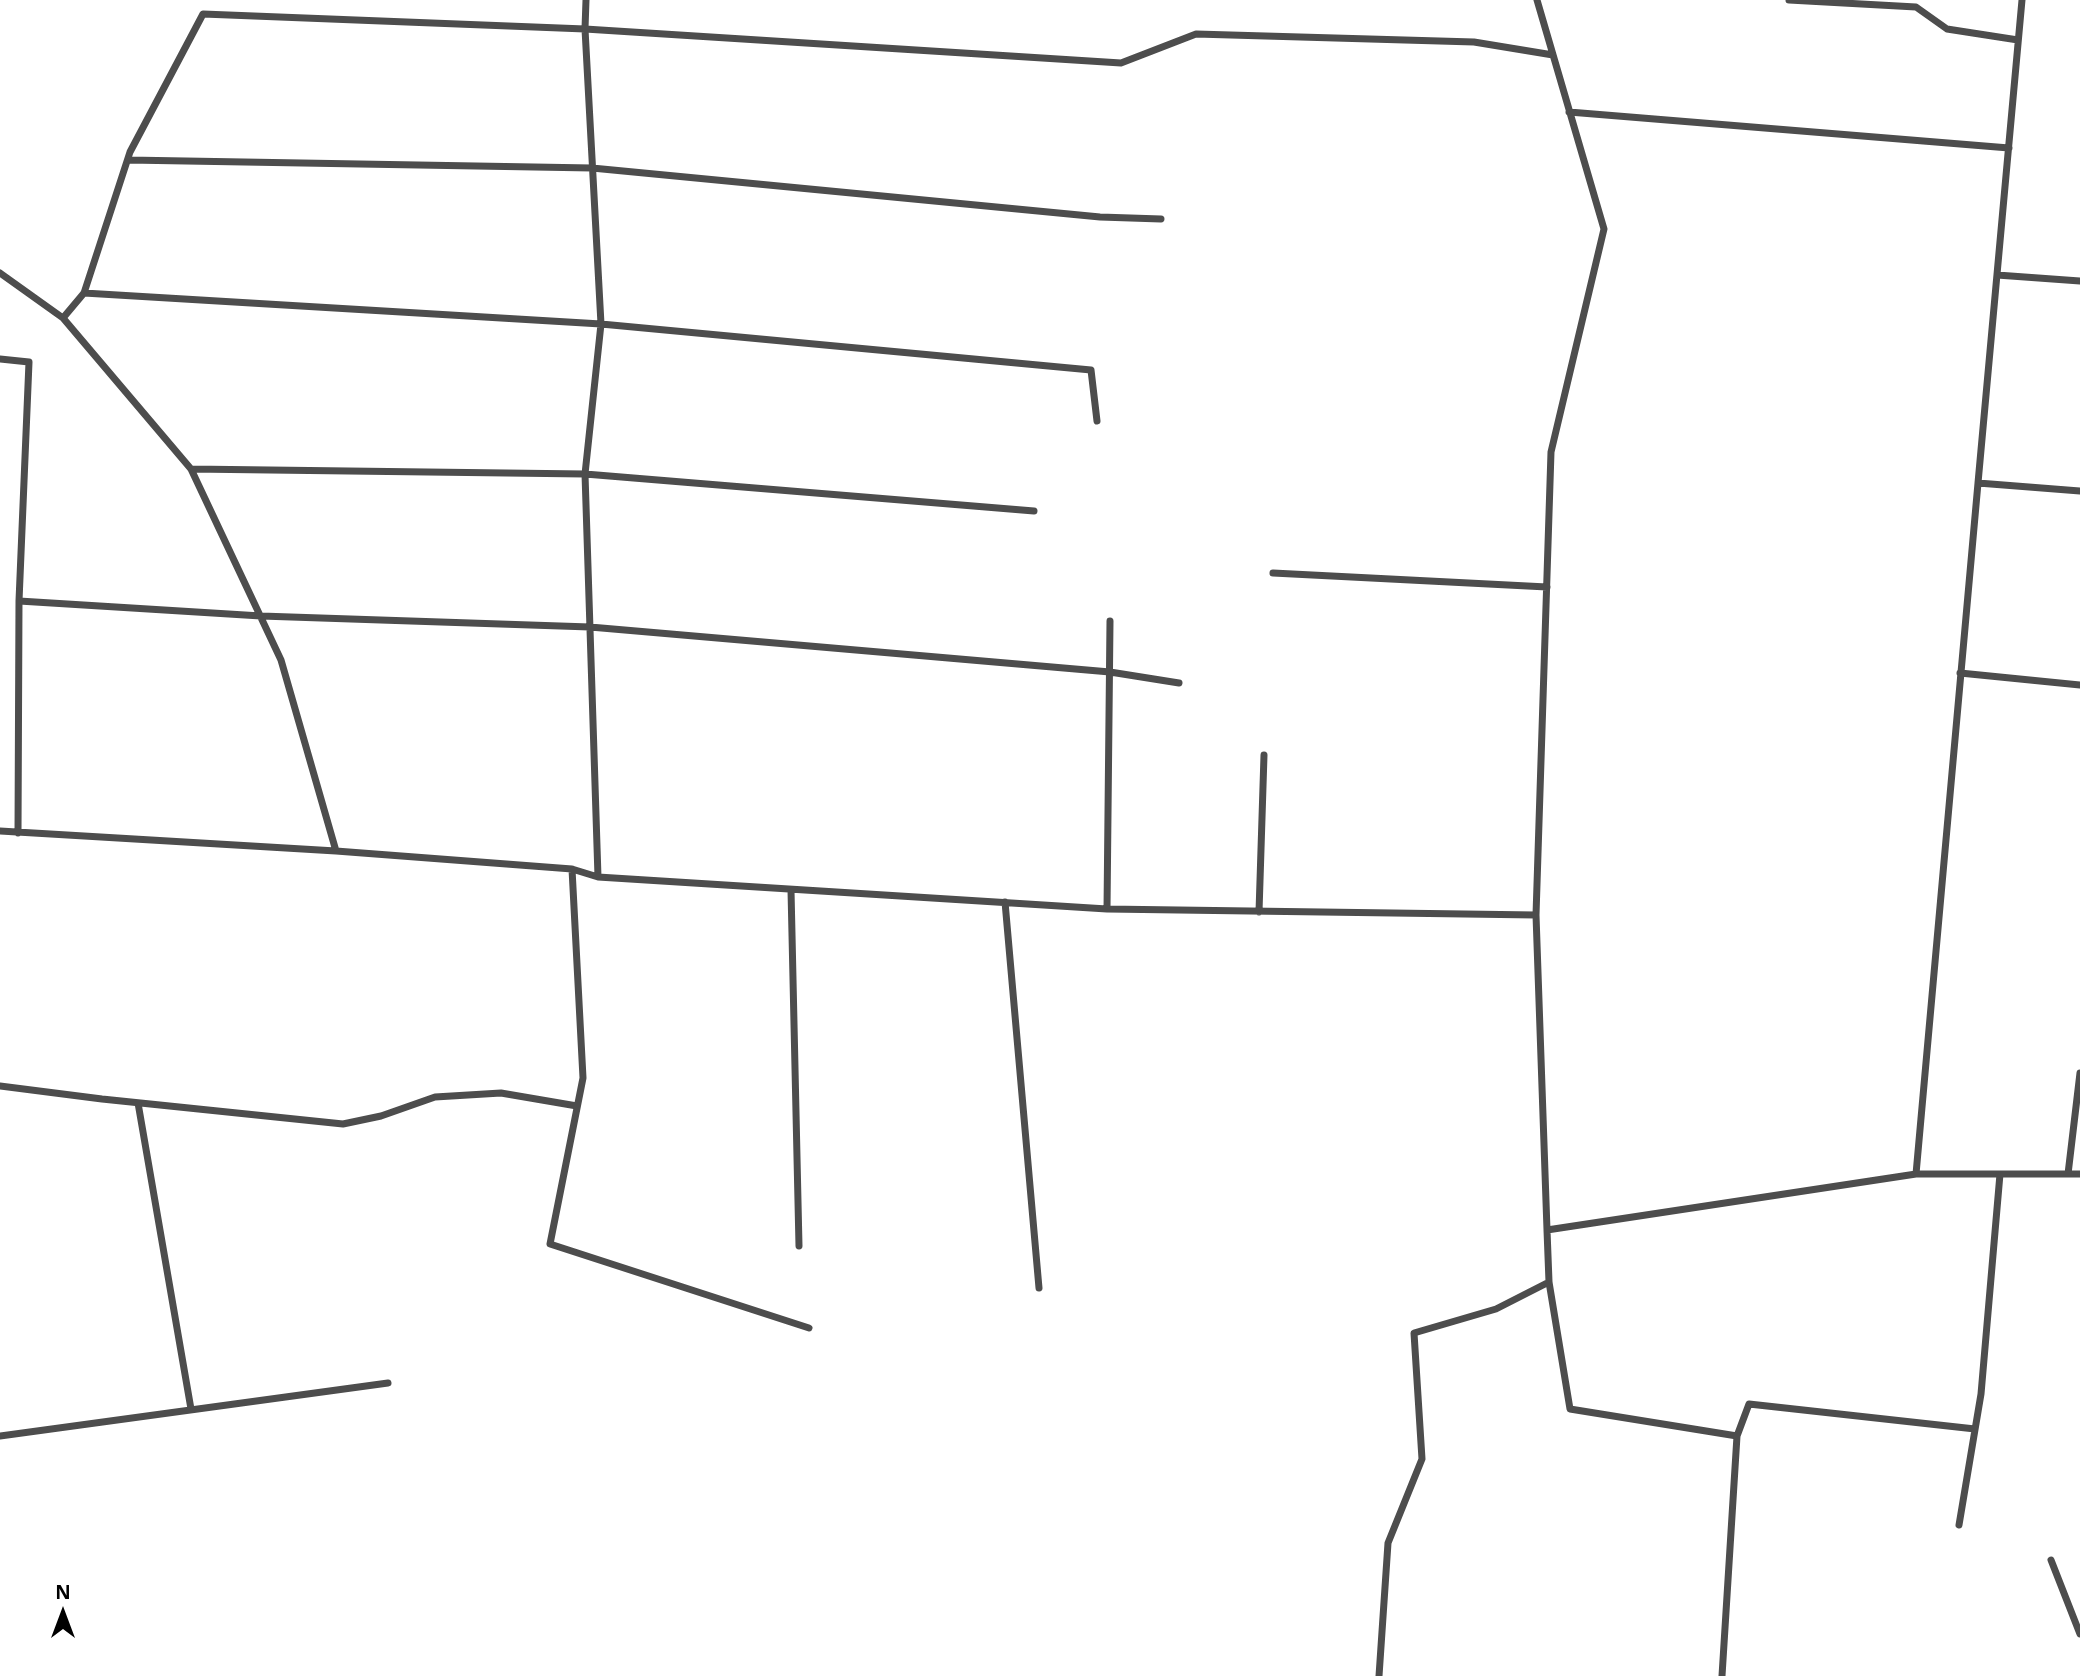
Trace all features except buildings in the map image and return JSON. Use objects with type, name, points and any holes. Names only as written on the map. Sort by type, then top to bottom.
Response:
[{"type":"street","points":[[586,0],[585,29],[601,324],[585,474],[598,877]]},
{"type":"street","points":[[1537,0],[1604,229],[1552,452],[1536,915],[1549,1282],[1570,1409],[1737,1436]]},
{"type":"street","points":[[1789,0],[1916,7],[1947,29],[2018,40]]},
{"type":"street","points":[[1916,1174],[2022,0]]},
{"type":"street","points":[[63,318],[84,293],[128,160],[203,14],[585,29],[1121,63],[1196,34],[1474,42],[1553,55]]},
{"type":"street","points":[[1569,112],[2008,148]]},
{"type":"street","points":[[128,160],[592,168],[1100,217],[1161,219]]},
{"type":"street","points":[[0,273],[63,318],[191,469],[281,660],[336,850]]},
{"type":"street","points":[[1997,275],[2080,281]]},
{"type":"street","points":[[84,293],[601,324],[1091,370],[1097,421]]},
{"type":"street","points":[[0,359],[29,362],[19,601],[18,833]]},
{"type":"street","points":[[191,469],[585,474],[1034,511]]},
{"type":"street","points":[[1978,483],[2080,491]]},
{"type":"street","points":[[1273,573],[1547,587]]},
{"type":"street","points":[[19,601],[261,616],[590,627],[1110,672],[1180,683]]},
{"type":"street","points":[[1107,909],[1110,621]]},
{"type":"street","points":[[1961,673],[2080,685]]},
{"type":"street","points":[[1259,912],[1264,755]]},
{"type":"street","points":[[0,831],[336,850],[572,869],[598,877],[1107,909],[1536,915]]},
{"type":"street","points":[[572,869],[583,1078],[550,1244],[810,1328]]},
{"type":"street","points":[[791,890],[799,1246]]},
{"type":"street","points":[[1005,902],[1039,1288]]},
{"type":"street","points":[[2068,1174],[2080,1073]]},
{"type":"street","points":[[0,1086],[343,1124],[381,1116],[435,1097],[501,1093],[577,1106]]},
{"type":"street","points":[[138,1103],[191,1409]]},
{"type":"street","points":[[1547,1230],[1916,1174],[2080,1174]]},
{"type":"street","points":[[1959,1525],[1981,1394],[2000,1174]]},
{"type":"street","points":[[1379,1676],[1388,1543],[1422,1459],[1414,1333],[1496,1309],[1549,1282]]},
{"type":"street","points":[[0,1436],[388,1383]]},
{"type":"street","points":[[1722,1676],[1737,1436],[1749,1404],[1975,1429]]},
{"type":"street","points":[[2051,1560],[2080,1634]]}]
